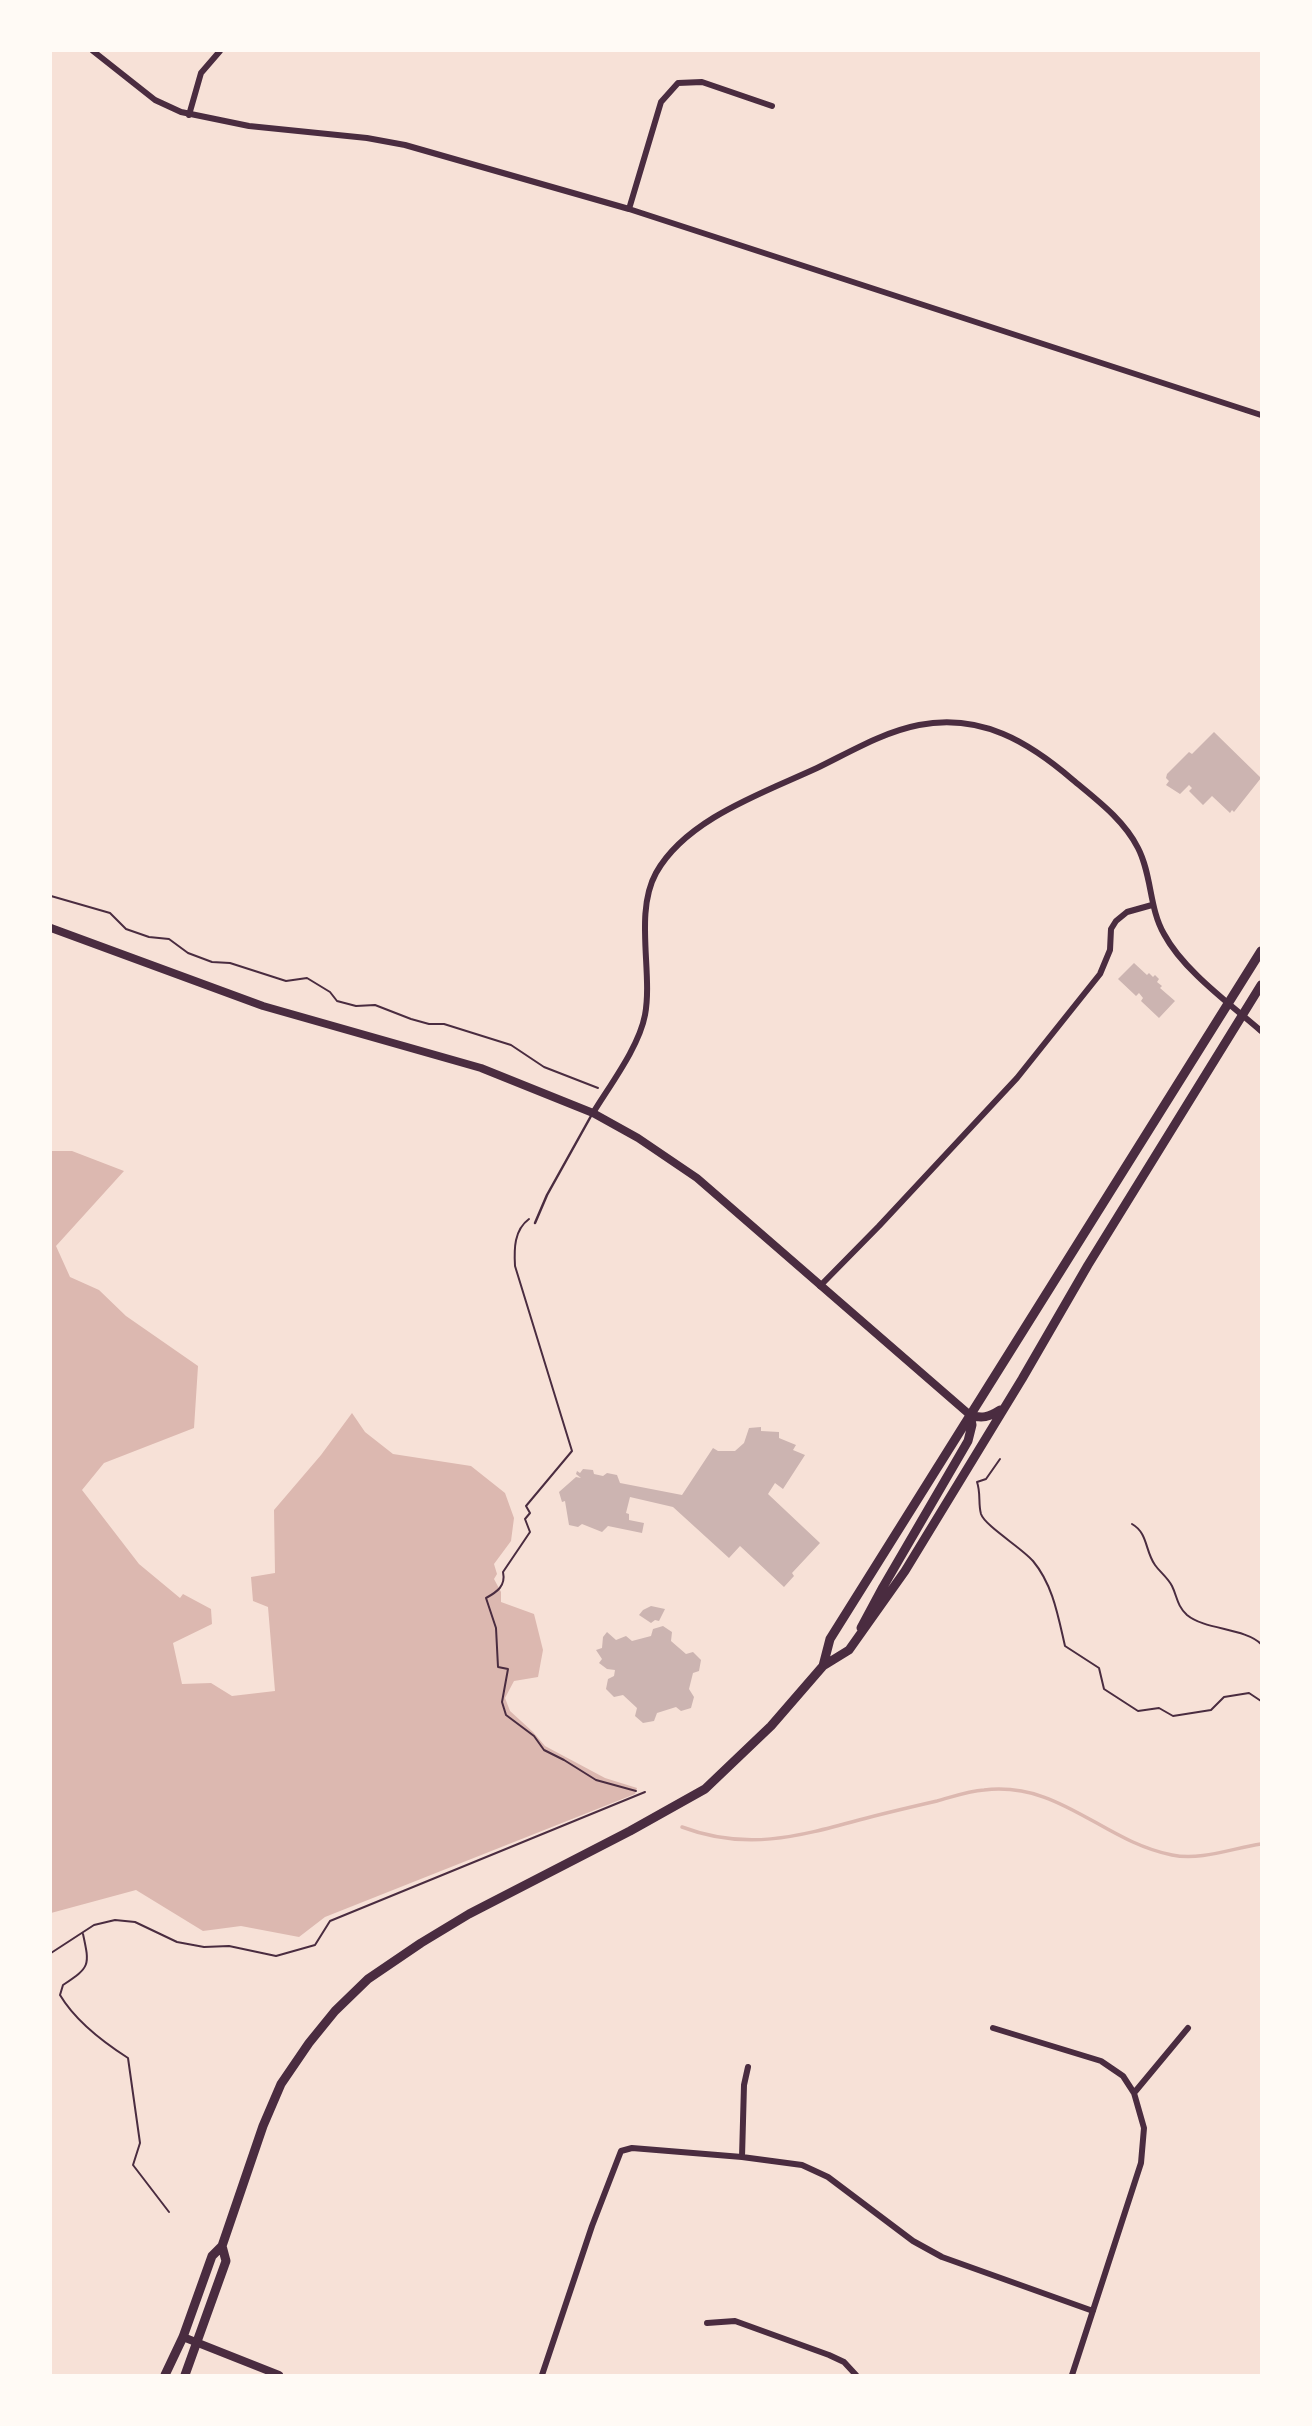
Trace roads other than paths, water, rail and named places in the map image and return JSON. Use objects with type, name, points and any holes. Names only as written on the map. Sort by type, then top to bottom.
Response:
[{"type":"main road","points":[[823,1666],[830,1639],[1261,951]]},
{"type":"main road","points":[[165,2375],[183,2337],[212,2256],[222,2246],[262,2126],[281,2084],[309,2043],[335,2011],[368,1979],[469,1914],[630,1831],[705,1788],[771,1726],[823,1666],[849,1650],[887,1599],[1261,985]]},
{"type":"main road","points":[[970,1415],[980,1418],[991,1416],[1005,1407]]},
{"type":"main road","points":[[849,1650],[968,1441],[972,1425],[970,1415]]},
{"type":"main road","points":[[185,2375],[226,2261],[222,2246]]},
{"type":"street","points":[[93,51],[155,100],[190,115],[249,126],[367,138],[405,145],[629,209],[1261,415]]},
{"type":"street","points":[[190,115],[201,73],[220,51]]},
{"type":"street","points":[[629,209],[661,102],[678,83],[702,82],[772,106]]},
{"type":"street","points":[[593,1113],[633,1046],[645,1016],[649,897],[655,875],[670,853],[700,825],[886,735],[920,724],[984,727],[1025,743],[1109,810],[1139,849],[1147,871],[1152,905],[1163,933],[1180,958],[1261,1031]]},
{"type":"street","points":[[820,1286],[1017,1078],[1100,974],[1110,950],[1111,929],[1116,921],[1127,912],[1152,905]]},
{"type":"street","points":[[51,928],[263,1006],[481,1068],[593,1113],[638,1138],[697,1178],[970,1415]]},
{"type":"street","points":[[993,2028],[1101,2061],[1122,2076],[1133,2093],[1144,2128],[1141,2163],[1072,2375]]},
{"type":"street","points":[[1133,2093],[1188,2028]]},
{"type":"street","points":[[741,2158],[744,2085],[748,2067]]},
{"type":"street","points":[[542,2375],[592,2226],[621,2151],[632,2148],[802,2165],[828,2177],[913,2241],[942,2257],[1093,2311]]},
{"type":"street","points":[[707,2323],[734,2321],[829,2355],[844,2362],[856,2375]]},
{"type":"street","points":[[183,2337],[279,2375]]},
{"type":"lane","points":[[535,1223],[593,1113]]},
{"type":"waterway","points":[[682,1827],[728,1838],[771,1839],[814,1832],[972,1792],[1011,1790],[1036,1794],[1124,1838],[1172,1855],[1206,1855],[1261,1844]]}]
